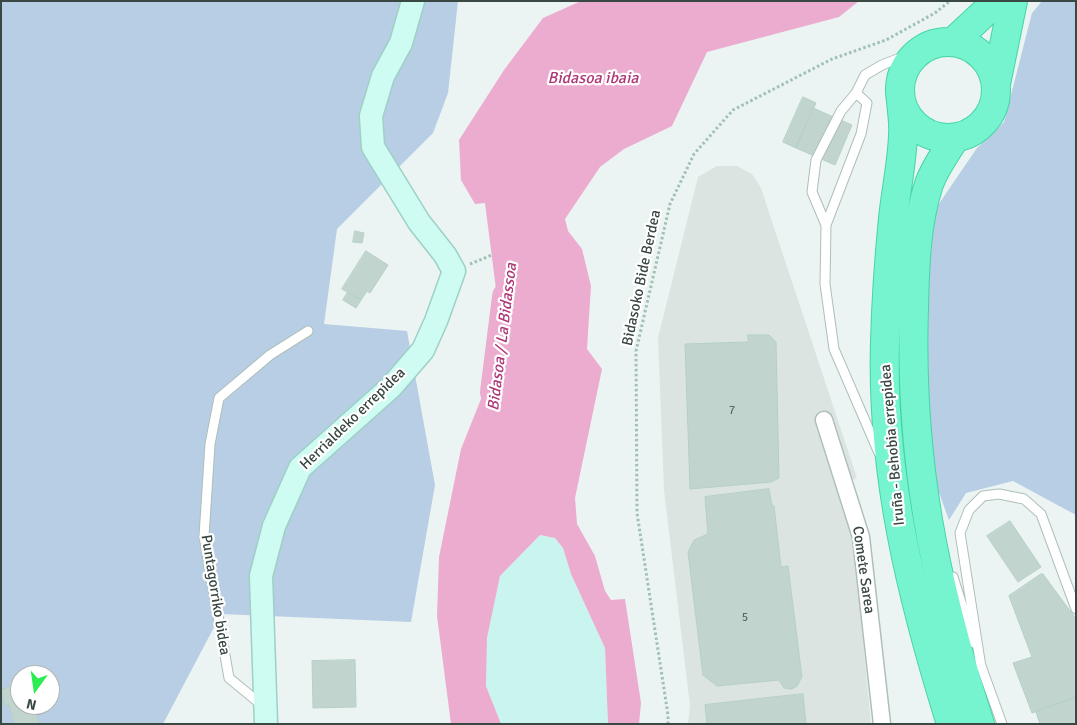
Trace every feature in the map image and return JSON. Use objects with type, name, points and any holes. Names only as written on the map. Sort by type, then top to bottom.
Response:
[{"type":"highway","points":[[953,42],[997,1]]},
{"type":"highway","points":[[996,84],[985,59],[970,47],[953,42],[937,43],[923,48],[911,58],[903,71],[900,86],[901,102],[908,118],[921,130],[937,137],[956,138],[973,132],[987,119],[995,102],[996,84],[1013,1]]},
{"type":"highway","name":"Iruña - Behobia errepidea","points":[[901,102],[904,134],[887,277],[886,412],[893,485],[909,580],[926,645],[951,724]]},
{"type":"highway","name":"Iruña - Behobia errepidea","points":[[956,138],[935,171],[924,201],[915,278],[913,345],[914,416],[927,524],[953,638],[980,724]]},
{"type":"street","name":"Herrialdeko errepidea","points":[[266,716],[261,576],[274,526],[300,468],[391,387],[422,350],[436,321],[454,271],[446,255],[420,222],[373,147],[371,116],[383,76],[401,43],[413,1]]},
{"type":"street","name":"Comete Sarea","points":[[824,420],[861,537],[882,724]]},
{"type":"lane","points":[[826,226],[812,192],[816,160],[841,112],[856,93],[864,75],[882,65],[923,48]]},
{"type":"lane","points":[[856,93],[867,103],[861,134],[826,226],[825,284],[834,349],[893,485]]},
{"type":"lane","name":"Puntagorriko bidea","points":[[266,716],[228,678],[204,536],[210,444],[219,398],[270,355],[308,331]]},
{"type":"lane","points":[[981,667],[960,533],[969,510],[983,496],[1000,494],[1024,499],[1041,514],[1076,609]]},
{"type":"lane","points":[[927,524],[945,552]]},
{"type":"lane","points":[[950,570],[981,667],[1002,724]]},
{"type":"path","name":"Bidasoko Bide Berdea","points":[[668,724],[637,512],[636,351],[670,204],[694,154],[733,110],[832,59],[886,40],[935,13],[950,1]]},
{"type":"shaded area","points":[[1,1],[458,1],[448,93],[433,133],[337,229],[324,324],[407,331],[435,485],[411,622],[221,614],[163,724],[1,724]]},
{"type":"shaded area","points":[[1042,1],[1076,1],[1076,515],[1013,481],[966,493],[949,520],[930,468],[922,332],[936,208],[977,148],[1004,122],[1032,13]]},
{"type":"shaded area","points":[[717,166],[737,166],[752,174],[761,188],[857,478],[837,487],[853,535],[871,724],[688,724],[690,706],[664,490],[658,338],[698,177]]},
{"type":"sand","points":[[540,535],[555,538],[563,548],[571,574],[605,648],[608,724],[501,724],[486,686],[487,638],[500,576]]},
{"type":"water","name":"Bidasoa ibaia","points":[[581,1],[859,1],[839,17],[707,52],[672,126],[624,149],[600,167],[565,219],[568,231],[582,249],[591,286],[587,349],[602,369],[575,498],[577,524],[595,556],[605,591],[611,600],[625,599],[641,703],[639,724],[608,724],[605,648],[571,574],[563,548],[555,538],[540,535],[500,576],[487,638],[486,686],[501,724],[451,724],[437,616],[439,557],[461,449],[503,344],[485,203],[475,204],[461,180],[459,140],[504,70],[543,18]]},
{"type":"building","points":[[803,97],[816,103],[796,148],[783,142]]},
{"type":"building","points":[[813,108],[852,125],[835,165],[796,148]]},
{"type":"building","points":[[355,231],[364,233],[362,243],[353,242]]},
{"type":"building","points":[[366,251],[388,265],[370,293],[367,291],[361,300],[342,289]]},
{"type":"building","points":[[348,292],[361,300],[356,308],[343,300]]},
{"type":"building","points":[[748,335],[769,335],[776,342],[779,478],[771,482],[690,489],[685,344],[748,342]]},
{"type":"building","points":[[769,489],[772,505],[774,506],[781,567],[788,566],[802,677],[797,686],[792,689],[784,688],[779,680],[717,686],[703,675],[688,552],[694,540],[708,534],[705,497]]},
{"type":"building","points":[[1010,521],[1041,567],[1018,582],[987,536]]},
{"type":"building","points":[[1043,574],[1076,619],[1076,697],[1032,713],[1013,663],[1032,657],[1009,596]]},
{"type":"building","points":[[355,660],[356,707],[313,708],[312,661]]},
{"type":"building","points":[[10,687],[10,709],[9,705],[5,706],[1,690]]},
{"type":"building","points":[[803,694],[806,724],[707,724],[705,705]]},
{"type":"building","points":[[1076,697],[1076,724],[1040,724],[1036,712]]},
{"type":"building","points":[[12,715],[37,715],[39,724],[14,724]]},
{"type":"waterway","name":"Bidasoa / La Bidassoa","points":[[496,392],[508,297]]}]
